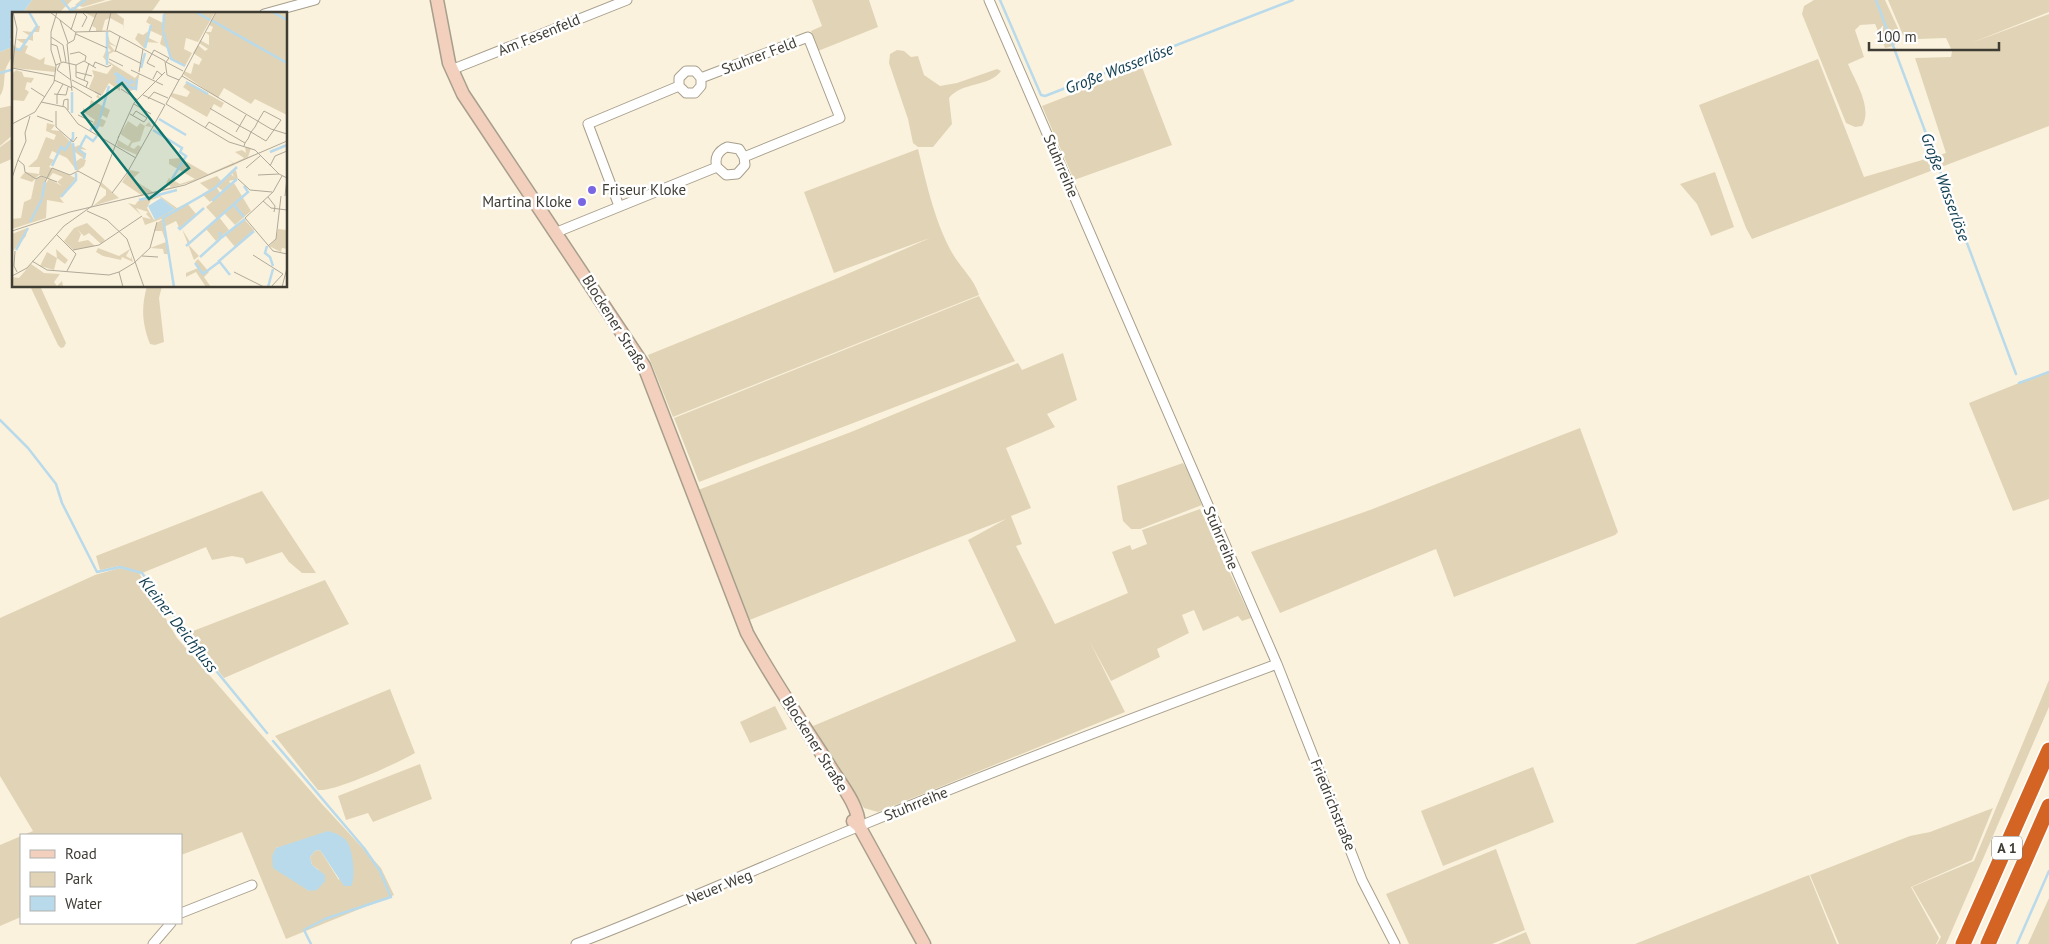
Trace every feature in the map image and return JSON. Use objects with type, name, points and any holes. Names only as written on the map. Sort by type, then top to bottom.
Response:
[{"type":"highway","name":"A 1","points":[[1963,944],[2049,750]]},
{"type":"highway","name":"A 1","points":[[1988,944],[2049,806]]},
{"type":"street","points":[[271,12],[316,0]]},
{"type":"street","name":"Blockener Straße","points":[[438,0],[443,39],[451,70],[476,113],[557,232],[644,366],[740,617],[764,665],[842,787],[859,818],[859,826],[924,944]]},
{"type":"street","name":"Am Fesenfeld","points":[[451,70],[627,0]]},
{"type":"street","name":"Stuhrreihe","points":[[859,826],[1133,718],[1277,664],[989,0]]},
{"type":"street","name":"Stuhrer Feld","points":[[701,78],[808,37],[840,118],[744,156]]},
{"type":"street","name":"Stuhrer Feld","points":[[686,71],[695,72],[701,78],[701,86],[695,93],[686,93],[679,86],[679,78],[686,71]]},
{"type":"street","name":"Stuhrer Feld","points":[[619,206],[588,124],[679,86]]},
{"type":"street","points":[[726,147],[739,149],[744,156],[743,168],[734,175],[726,175],[717,167],[716,160],[718,154],[726,147]]},
{"type":"street","points":[[557,232],[717,167]]},
{"type":"street","name":"Friedrichstraße","points":[[1277,664],[1362,880],[1395,944]]},
{"type":"street","name":"Neuer Weg","points":[[576,944],[731,882],[859,826]]},
{"type":"street","points":[[182,913],[252,885]]},
{"type":"street","points":[[153,944],[170,924]]},
{"type":"green space","points":[[32,0],[72,0],[60,12],[23,12]]},
{"type":"green space","points":[[81,0],[106,0],[83,7],[75,5]]},
{"type":"green space","points":[[112,0],[160,0],[150,12],[68,12],[72,7],[79,9]]},
{"type":"green space","points":[[812,0],[869,0],[878,27],[818,51],[811,31],[822,26]]},
{"type":"green space","points":[[1814,0],[1885,0],[1901,35],[1900,41],[1893,46],[1885,48],[1875,24],[1860,25],[1855,30],[1864,57],[1848,64],[1864,103],[1865,119],[1862,126],[1855,127],[1846,123],[1802,14],[1804,6]]},
{"type":"green space","points":[[1888,0],[2049,0],[2049,12],[1971,43],[2049,14],[2049,126],[1752,239],[1746,228],[1699,105],[1818,59],[1864,177],[1946,153],[1915,58],[1951,57],[1952,51],[1946,38],[1918,39],[1903,35]]},
{"type":"green space","points":[[12,47],[12,57],[5,71],[3,89],[0,96],[0,52]]},
{"type":"green space","points":[[897,50],[904,51],[911,57],[918,56],[924,75],[940,86],[957,83],[997,69],[1001,71],[990,80],[954,93],[949,98],[952,124],[933,147],[918,147],[913,143],[908,119],[889,63],[890,54]]},
{"type":"green space","points":[[1142,67],[1172,145],[1074,180],[1042,106]]},
{"type":"green space","points":[[12,105],[12,136],[0,146],[0,108]]},
{"type":"green space","points":[[12,138],[12,159],[0,164],[0,147]]},
{"type":"green space","points":[[918,149],[932,204],[947,244],[971,279],[979,295],[673,417],[648,355],[838,278],[930,238],[834,273],[804,192]]},
{"type":"green space","points":[[1715,172],[1734,227],[1711,236],[1697,204],[1680,184]]},
{"type":"green space","points":[[31,288],[41,288],[66,343],[61,348]]},
{"type":"green space","points":[[147,288],[162,288],[159,298],[164,342],[155,345],[150,344],[144,322],[144,301]]},
{"type":"green space","points":[[979,296],[1015,361],[699,482],[674,418]]},
{"type":"green space","points":[[1063,353],[1077,400],[1047,414],[1055,427],[1006,448],[1031,508],[1011,516],[1022,544],[1016,546],[1055,624],[1128,593],[1112,552],[1130,545],[1132,550],[1147,544],[1142,530],[1200,509],[1251,618],[1242,621],[1238,616],[1203,631],[1194,610],[1182,615],[1189,633],[1157,649],[1160,657],[1111,681],[1090,642],[1125,712],[878,812],[864,808],[813,726],[1016,641],[968,540],[1006,519],[747,621],[698,490],[851,432],[1018,363],[1022,370]]},
{"type":"green space","points":[[2049,371],[2049,499],[2013,511],[1969,403]]},
{"type":"green space","points":[[1580,428],[1618,532],[1615,535],[1454,597],[1436,549],[1280,613],[1251,552],[1370,510]]},
{"type":"green space","points":[[1183,463],[1202,505],[1140,529],[1131,529],[1123,521],[1117,486]]},
{"type":"green space","points":[[262,491],[316,573],[302,573],[289,562],[282,552],[246,564],[243,558],[232,556],[212,560],[206,547],[142,573],[120,566],[100,570],[96,556]]},
{"type":"green space","points":[[120,568],[139,573],[177,638],[322,804],[381,868],[394,895],[286,939],[242,832],[182,855],[182,834],[26,834],[33,831],[0,776],[0,618],[95,575]],"holes":[[[292,844],[348,844],[350,856],[339,880],[320,850],[315,851],[310,857],[312,865],[319,870],[309,891],[292,878],[280,872],[276,848]]]},
{"type":"green space","points":[[325,580],[349,624],[224,678],[192,638],[193,631]]},
{"type":"green space","points":[[2049,680],[2049,707],[1946,944],[1937,944],[1941,937],[1912,887],[1974,861]]},
{"type":"green space","points":[[390,689],[415,753],[366,776],[338,786],[318,790],[275,736]]},
{"type":"green space","points":[[775,706],[787,729],[750,743],[740,722]]},
{"type":"green space","points":[[420,764],[432,799],[373,822],[368,813],[346,820],[338,796]]},
{"type":"green space","points":[[1533,767],[1554,822],[1443,866],[1421,811]]},
{"type":"green space","points":[[1993,808],[1972,860],[1911,887],[1939,938],[1936,944],[1839,944],[1810,875],[1910,836],[1930,832]]},
{"type":"green space","points":[[20,836],[20,917],[0,926],[0,845]]},
{"type":"green space","points":[[1496,849],[1525,930],[1492,944],[1409,944],[1386,894]]},
{"type":"green space","points":[[1809,875],[1837,944],[1635,944]]},
{"type":"green space","points":[[2049,898],[2049,944],[2028,944]]},
{"type":"green space","points":[[1526,932],[1531,944],[1498,944]]},
{"type":"water","points":[[0,0],[32,0],[23,12],[12,12],[12,37],[10,40],[12,41],[12,47],[0,52]]},
{"type":"water","points":[[328,831],[342,837],[350,847],[354,871],[351,886],[344,886],[320,850],[315,851],[310,857],[312,865],[325,875],[325,881],[317,890],[309,891],[273,868],[272,856],[276,848]]},
{"type":"waterway","points":[[62,0],[71,11],[85,0]]},
{"type":"waterway","name":"Große Wasserlöse","points":[[1000,0],[1041,95],[1045,96],[1293,0]]},
{"type":"waterway","name":"Große Wasserlöse","points":[[1876,0],[2016,374]]},
{"type":"waterway","points":[[0,73],[12,70]]},
{"type":"waterway","name":"Große Wasserlöse","points":[[2019,383],[2049,372]]},
{"type":"waterway","name":"Kleiner Deichfluss","points":[[0,420],[28,448],[56,484],[62,503],[97,572],[120,567],[142,573],[195,645],[267,733]]},
{"type":"waterway","name":"Kleiner Deichfluss","points":[[273,741],[364,848],[380,871],[391,897],[325,919],[304,930],[311,944]]},
{"type":"waterway","name":"Große Wasserlöse","points":[[2017,944],[2049,871]]},
{"type":"place","name":"Friseur Kloke","points":[[592,190]]},
{"type":"place","name":"Martina Kloke","points":[[582,202]]}]
